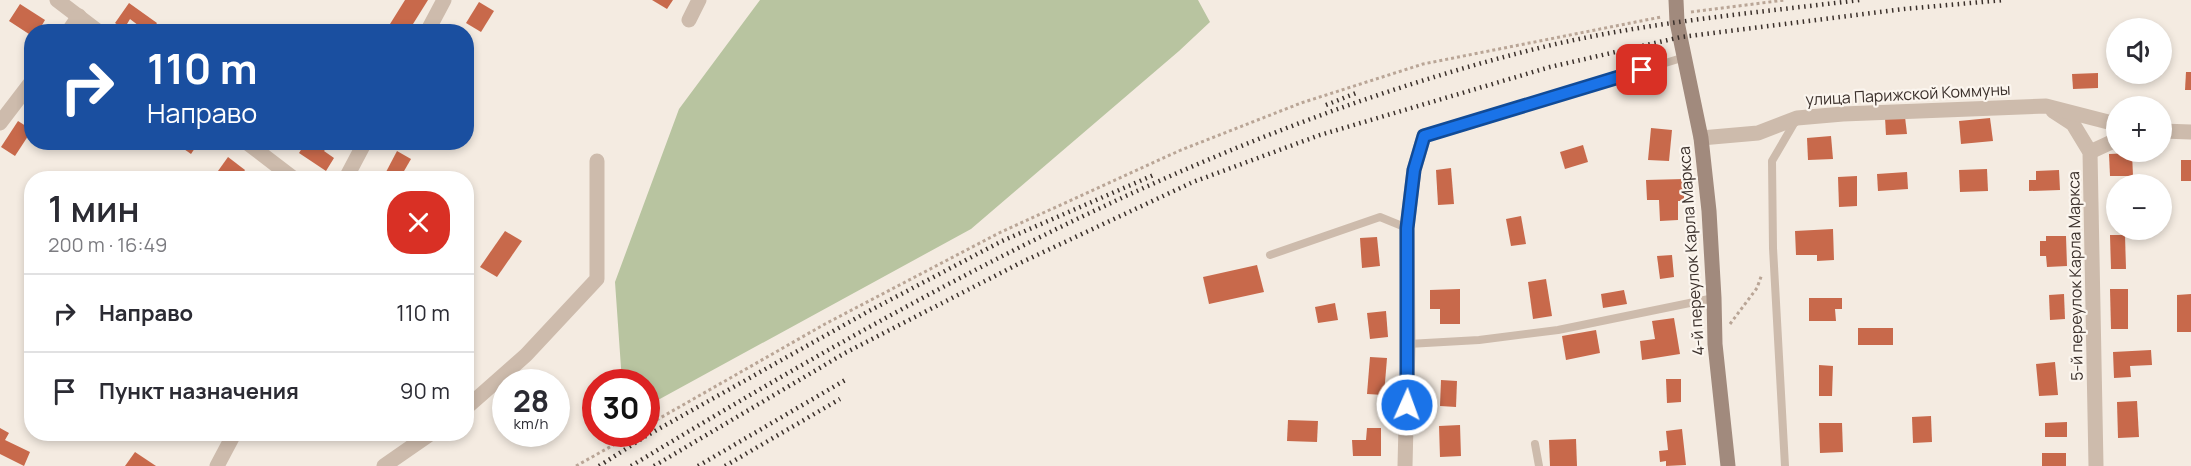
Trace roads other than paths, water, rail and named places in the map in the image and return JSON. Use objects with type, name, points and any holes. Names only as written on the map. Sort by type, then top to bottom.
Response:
[{"type":"street","points":[[57,0],[89,24]]},
{"type":"street","points":[[431,24],[444,0]]},
{"type":"street","points":[[688,20],[699,0]]},
{"type":"street","name":"4-й переулок Карла Маркса","points":[[1676,7],[1701,138],[1709,211],[1715,344],[1728,466]]},
{"type":"street","points":[[74,24],[79,16]]},
{"type":"street","points":[[0,123],[24,92]]},
{"type":"street","name":"улица Парижской Коммуны","points":[[1701,138],[1758,133],[1797,118],[1844,114],[2046,106],[2106,121]]},
{"type":"street","name":"5-й переулок Карла Маркса","points":[[2046,106],[2073,124],[2090,152],[2096,466]]},
{"type":"street","points":[[2172,131],[2191,132]]},
{"type":"street","points":[[1405,466],[1408,344],[1407,228],[1414,170],[1424,136]]},
{"type":"street","points":[[2090,152],[2106,145]]},
{"type":"street","points":[[256,150],[284,171]]},
{"type":"street","points":[[350,171],[361,150]]},
{"type":"street","points":[[474,401],[526,355],[597,279],[597,161]]},
{"type":"street","points":[[217,466],[230,441]]},
{"type":"street","points":[[384,466],[420,441]]},
{"type":"lane","points":[[1424,136],[1685,57]]},
{"type":"lane","points":[[1785,466],[1773,248],[1772,161],[1797,118]]},
{"type":"lane","points":[[1270,255],[1380,217],[1407,228]]},
{"type":"lane","points":[[1408,344],[1479,340],[1558,330],[1714,298]]},
{"type":"lane","points":[[1535,444],[1539,466]]},
{"type":"railway","points":[[631,466],[848,339],[959,278],[1186,169],[1303,122],[1422,81],[1582,38],[1701,19],[1860,0]]},
{"type":"railway","points":[[654,466],[845,353],[1020,263],[1193,182],[1320,135],[1550,67],[1681,37],[1904,9],[2004,0]]},
{"type":"railway","points":[[1326,105],[1356,93]]},
{"type":"railway","points":[[599,466],[646,436],[869,311],[1002,241],[1156,174]]},
{"type":"railway","points":[[698,466],[847,379]]},
{"type":"railway","points":[[725,466],[840,399]]}]
